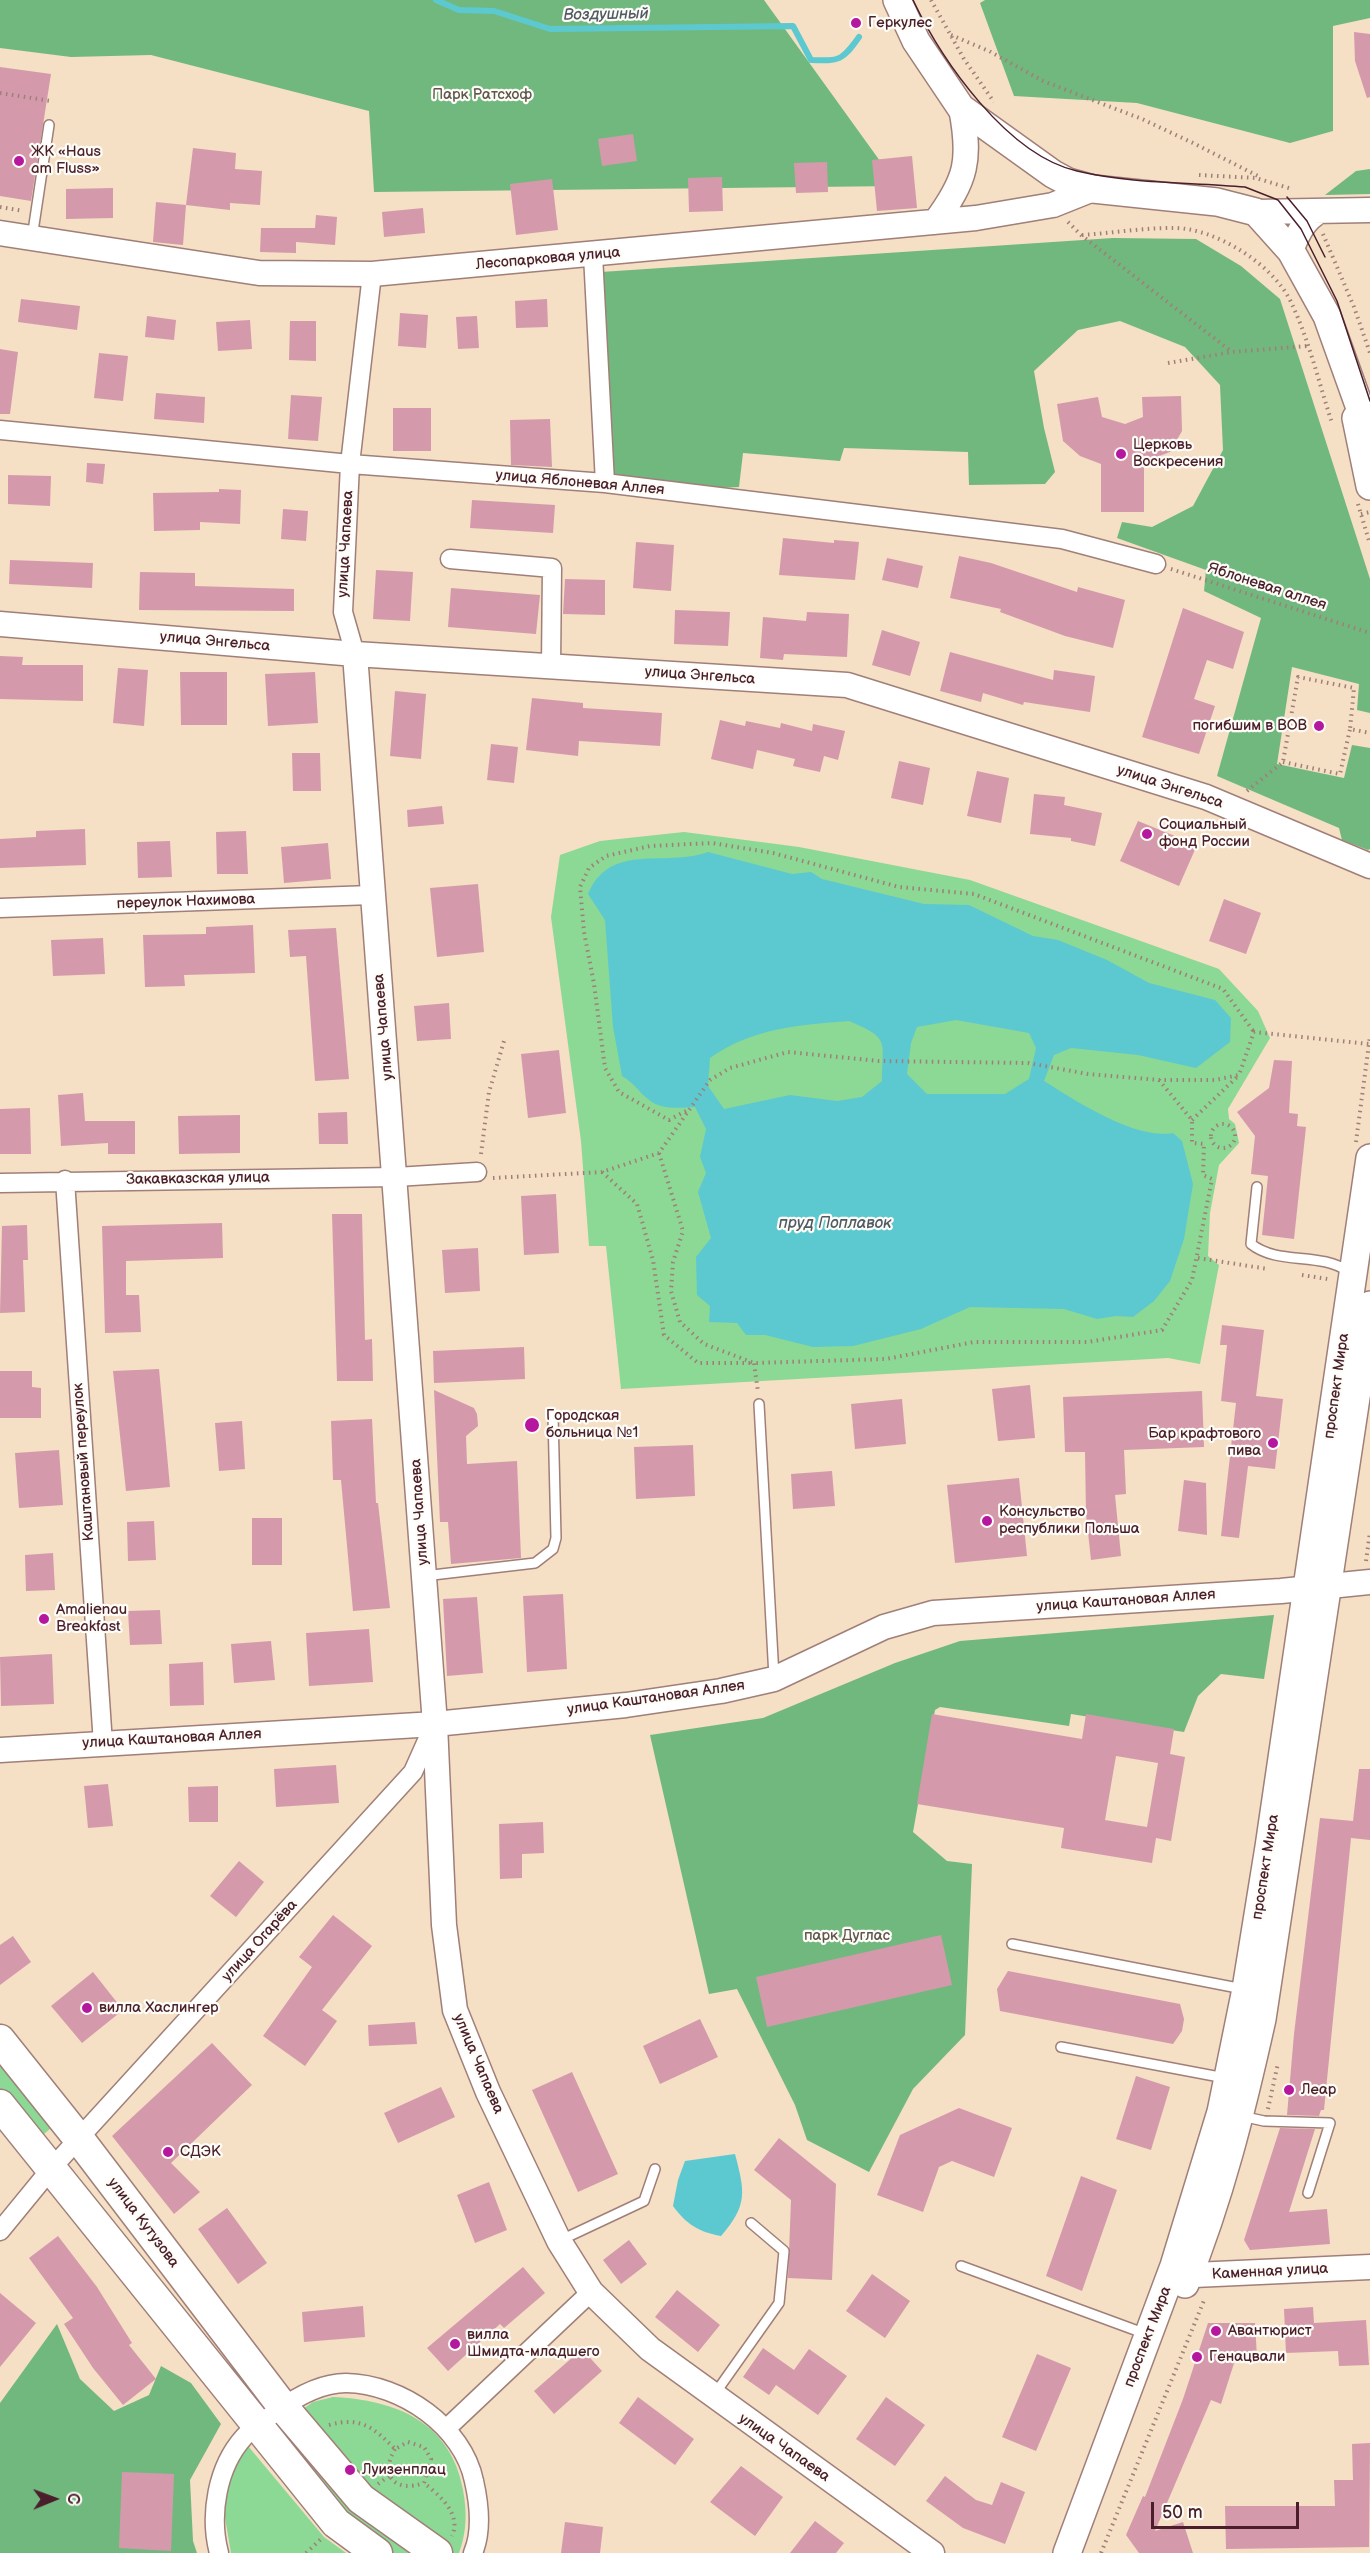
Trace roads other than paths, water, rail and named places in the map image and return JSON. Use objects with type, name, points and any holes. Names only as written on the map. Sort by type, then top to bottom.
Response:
[{"type":"main road","points":[[897,0],[916,41],[962,108],[1053,174],[1068,182],[1093,189],[1217,202],[1256,212],[1291,251],[1327,316],[1370,436]]},
{"type":"main road","points":[[1346,364],[1362,490]]},
{"type":"main road","name":"проспект Мира","points":[[1067,2553],[1148,2335],[1204,2236],[1241,2116],[1265,2001],[1318,1587],[1362,1276],[1362,1153]]},
{"type":"main road","name":"проспект Мира","points":[[1087,2553],[1163,2338],[1221,2112],[1246,1989],[1370,1305]]},
{"type":"main road","name":"улица Кутузова","points":[[0,2040],[79,2139],[283,2407],[361,2499],[443,2547]]},
{"type":"main road","points":[[0,2105],[336,2523],[376,2553]]},
{"type":"street","points":[[935,222],[951,200],[963,177],[968,144],[962,108]]},
{"type":"street","name":"Лесопарковая улица","points":[[0,233],[259,273],[372,274],[935,222],[1053,205],[1093,189]]},
{"type":"street","points":[[1256,212],[1370,210]]},
{"type":"street","points":[[1291,251],[1297,234],[1307,221],[1320,211]]},
{"type":"street","points":[[593,255],[605,483]]},
{"type":"street","name":"улица Чапаева","points":[[372,274],[350,464],[343,612],[355,654],[372,895],[396,1177],[435,1724],[444,1925],[455,2010],[488,2092],[559,2241],[591,2292],[650,2349],[713,2397],[932,2553]]},
{"type":"street","name":"улица Яблоневая Аллея","points":[[0,430],[350,464],[605,483],[1062,539],[1156,564]]},
{"type":"street","points":[[450,559],[552,568],[551,666]]},
{"type":"street","name":"улица Энгельса","points":[[0,624],[355,654],[847,685],[1206,797],[1370,866]]},
{"type":"street","name":"переулок Нахимова","points":[[0,908],[372,895]]},
{"type":"street","name":"Закавказская улица","points":[[0,1183],[65,1180],[396,1177],[477,1172]]},
{"type":"street","name":"Каштановый переулок","points":[[65,1180],[103,1744]]},
{"type":"street","name":"улица Каштановая Аллея","points":[[0,1750],[435,1724],[626,1705],[722,1692],[774,1679],[884,1627],[933,1613],[1370,1582]]},
{"type":"street","name":"улица Огарёва","points":[[0,2231],[50,2170],[413,1772],[435,1724]]},
{"type":"street","name":"Каменная улица","points":[[1180,2275],[1370,2267]]},
{"type":"street","points":[[447,2428],[591,2292]]},
{"type":"street","points":[[219,2553],[215,2538],[218,2490],[226,2467],[241,2441],[292,2399],[319,2388],[346,2383],[387,2391],[424,2410],[447,2428],[471,2464],[478,2500],[477,2543],[473,2553]]},
{"type":"lane","points":[[32,238],[49,125]]},
{"type":"lane","points":[[1257,1186],[1251,1244],[1263,1253],[1339,1264],[1362,1276]]},
{"type":"lane","points":[[759,1404],[774,1679]]},
{"type":"lane","points":[[424,1576],[535,1563],[553,1549],[556,1538],[553,1415]]},
{"type":"lane","points":[[1012,1944],[1246,1989]]},
{"type":"lane","points":[[1061,2047],[1228,2079]]},
{"type":"lane","points":[[1241,2116],[1264,2121],[1330,2123],[1308,2193]]},
{"type":"lane","points":[[559,2241],[644,2201],[655,2169]]},
{"type":"lane","points":[[713,2397],[779,2302],[784,2251],[751,2223]]},
{"type":"lane","points":[[961,2266],[1148,2335]]},
{"type":"water","name":"пруд Поплавок","points":[[708,852],[792,874],[811,872],[822,879],[924,904],[969,905],[1033,936],[1058,940],[1107,960],[1149,983],[1215,1000],[1231,1018],[1230,1042],[1196,1068],[1138,1055],[1071,1048],[1054,1055],[1044,1081],[1089,1108],[1124,1125],[1158,1134],[1173,1133],[1182,1141],[1193,1184],[1184,1239],[1170,1281],[1154,1301],[1133,1317],[1116,1316],[1097,1319],[1064,1309],[970,1307],[921,1329],[853,1346],[813,1347],[765,1335],[746,1335],[737,1323],[709,1322],[710,1306],[697,1295],[696,1257],[711,1238],[698,1192],[706,1173],[700,1157],[706,1129],[695,1107],[670,1108],[653,1103],[622,1076],[613,1027],[605,920],[588,894],[598,878],[610,867],[640,859],[691,856]],"holes":[[[956,1020],[1029,1033],[1036,1048],[1029,1079],[1005,1094],[927,1094],[907,1074],[911,1043],[917,1027]],[[849,1021],[877,1036],[883,1048],[882,1081],[862,1097],[837,1101],[790,1095],[724,1109],[708,1086],[710,1058],[742,1040],[776,1030]]]},
{"type":"water","points":[[735,2154],[742,2188],[740,2206],[721,2236],[706,2232],[688,2222],[673,2206],[678,2180],[685,2161]]},
{"type":"waterway","name":"Воздушный","points":[[436,0],[459,10],[494,11],[550,29],[793,26],[811,60],[840,58],[859,37]]},
{"type":"tram line","points":[[913,0],[941,50],[959,77],[980,102],[1002,126],[1026,146],[1051,162],[1077,171],[1119,178],[1245,187],[1278,200],[1301,229],[1337,301],[1370,401]]},
{"type":"tram line","points":[[1287,197],[1307,221],[1325,257]]},
{"type":"place","name":"Геркулес","points":[[856,23]]},
{"type":"place","name":"ЖК «Haus am Fluss»","points":[[19,161]]},
{"type":"place","name":"Церковь Воскресения","points":[[1121,454]]},
{"type":"place","name":"погибшим в ВОВ","points":[[1319,726]]},
{"type":"place","name":"Социальный фонд России","points":[[1147,834]]},
{"type":"place","name":"Городская больница №1","points":[[532,1425]]},
{"type":"place","name":"Бар крафтового пива","points":[[1273,1443]]},
{"type":"place","name":"Консульство республики Польша","points":[[987,1521]]},
{"type":"place","name":"Amalienau Breakfast","points":[[44,1619]]},
{"type":"place","name":"вилла Хаслингер","points":[[87,2008]]},
{"type":"place","name":"Леар","points":[[1289,2090]]},
{"type":"place","name":"СДЭК","points":[[168,2152]]},
{"type":"place","name":"Авантюрист","points":[[1216,2331]]},
{"type":"place","name":"вилла Шмидта-младшего","points":[[455,2344]]},
{"type":"place","name":"Генацвали","points":[[1197,2357]]},
{"type":"place","name":"Луизенплац","points":[[350,2470]]},
{"type":"park label","name":"Парк Ратсхоф","points":[[482,95]]},
{"type":"park label","name":"парк Дуглас","points":[[847,1936]]}]
